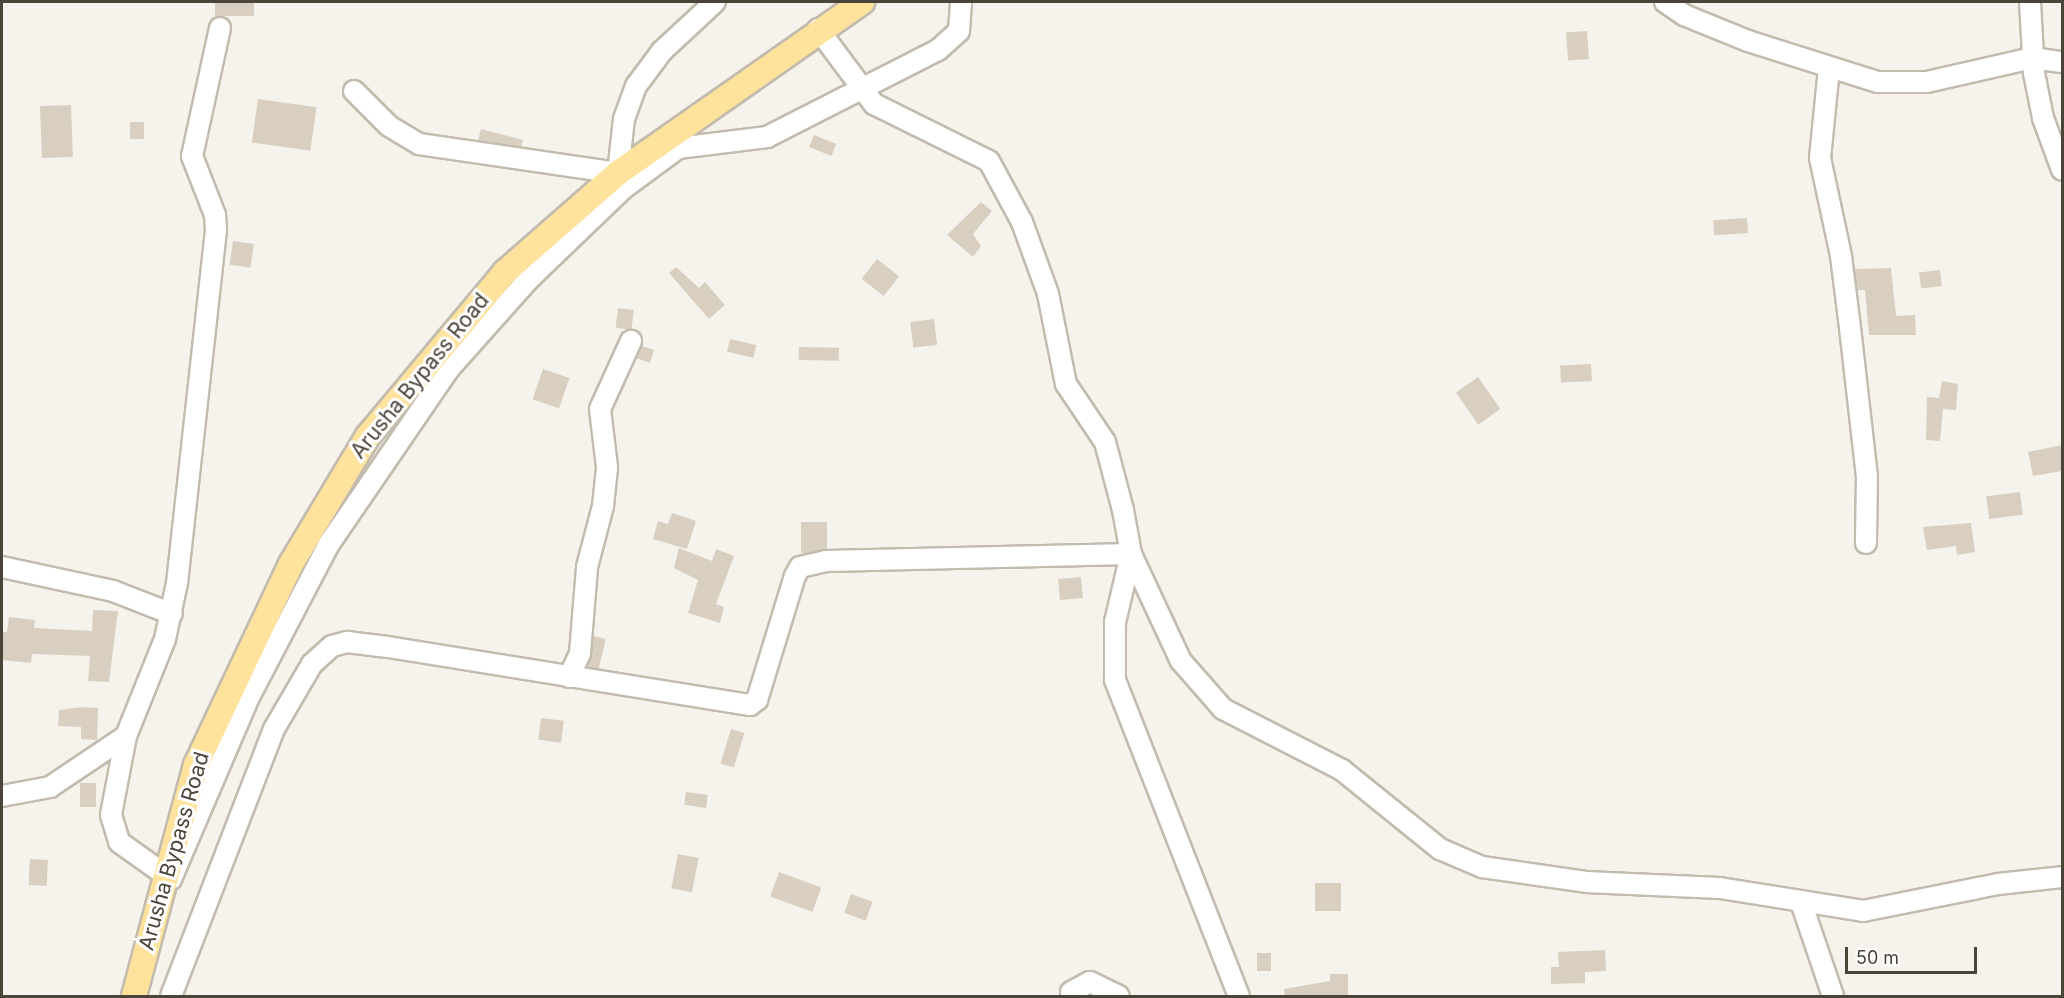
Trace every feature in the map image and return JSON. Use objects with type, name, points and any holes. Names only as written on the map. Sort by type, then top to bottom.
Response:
[{"type":"main road","name":"Arusha Bypass Road","points":[[134,996],[162,878],[196,765],[228,692],[291,564],[362,445],[506,272],[618,172],[818,29],[862,2]]},
{"type":"street","points":[[354,91],[389,126],[419,144],[618,172],[624,119],[636,86],[662,51],[715,2]]},
{"type":"street","points":[[220,28],[192,156],[215,215],[216,230],[172,614],[126,736],[111,814],[114,833],[162,878],[175,876],[250,695],[328,544],[448,370],[529,279],[624,188],[678,148],[767,137],[861,90],[938,50],[959,31],[961,2]]},
{"type":"street","points":[[1665,2],[1684,15],[1829,68],[1901,84],[2032,58],[2062,62]]},
{"type":"street","points":[[2030,2],[2032,58],[2043,118],[2062,170]]},
{"type":"street","points":[[818,29],[861,90],[901,120],[976,154],[998,173],[1038,258],[1066,384],[1105,442],[1131,554],[1181,661],[1224,709],[1342,771],[1440,849],[1482,867],[1527,876],[1720,888],[1802,905],[1863,911],[1896,908],[1998,884],[2062,877]]},
{"type":"street","points":[[1829,68],[1820,158],[1839,244],[1849,319],[1867,476],[1866,543]]},
{"type":"street","points":[[569,677],[580,652],[587,567],[603,506],[607,467],[600,409],[631,341]]},
{"type":"street","points":[[171,996],[274,729],[312,664],[332,646],[347,642],[388,646],[750,705],[757,700],[800,567],[826,561],[1131,554]]},
{"type":"street","points":[[1131,554],[1115,622],[1115,680],[1239,996]]},
{"type":"street","points":[[2,567],[113,591],[172,614]]},
{"type":"street","points":[[2,796],[50,788],[126,736]]},
{"type":"street","points":[[1802,905],[1833,996]]},
{"type":"street","points":[[1071,992],[1090,982],[1119,996]]},
{"type":"building","points":[[215,2],[254,2],[254,16],[215,16]]},
{"type":"building","points":[[1587,31],[1589,59],[1568,60],[1566,32]]},
{"type":"building","points":[[258,99],[316,107],[310,151],[252,143]]},
{"type":"building","points":[[71,105],[73,157],[42,158],[40,106]]},
{"type":"building","points":[[130,122],[144,122],[144,139],[130,139]]},
{"type":"building","points":[[481,129],[523,140],[521,147],[478,140]]},
{"type":"building","points":[[814,135],[836,144],[831,156],[809,147]]},
{"type":"building","points":[[981,202],[992,211],[973,234],[981,246],[973,257],[947,235]]},
{"type":"building","points":[[1747,218],[1748,233],[1714,235],[1713,220]]},
{"type":"building","points":[[233,241],[254,244],[250,268],[230,265]]},
{"type":"building","points":[[877,259],[899,276],[884,296],[862,279]]},
{"type":"building","points":[[676,267],[699,288],[705,282],[725,305],[709,319],[669,273]]},
{"type":"building","points":[[1891,268],[1896,316],[1915,315],[1916,335],[1869,335],[1865,290],[1857,290],[1855,269]]},
{"type":"building","points":[[1940,270],[1942,286],[1921,288],[1919,273]]},
{"type":"building","points":[[618,308],[634,310],[631,330],[616,328]]},
{"type":"building","points":[[934,319],[937,345],[913,348],[910,322]]},
{"type":"building","points":[[730,339],[756,345],[753,358],[727,352]]},
{"type":"building","points":[[642,346],[654,350],[650,363],[636,358]]},
{"type":"building","points":[[799,347],[839,348],[839,361],[799,360]]},
{"type":"building","points":[[1591,364],[1592,381],[1561,383],[1560,366]]},
{"type":"building","points":[[543,369],[569,378],[559,408],[533,399]]},
{"type":"building","points":[[1478,377],[1500,409],[1478,424],[1456,392]]},
{"type":"building","points":[[1942,381],[1958,384],[1956,410],[1943,409],[1940,441],[1926,440],[1927,397],[1939,398]]},
{"type":"building","points":[[2062,445],[2062,471],[2033,476],[2028,452]]},
{"type":"building","points":[[2020,492],[2023,515],[1989,519],[1986,496]]},
{"type":"building","points":[[672,513],[696,521],[687,549],[653,539],[658,521],[668,524]]},
{"type":"building","points":[[801,522],[827,522],[827,553],[801,553]]},
{"type":"building","points":[[1971,523],[1975,552],[1957,555],[1956,546],[1927,550],[1923,527]]},
{"type":"building","points":[[679,548],[712,561],[716,549],[734,556],[716,604],[724,607],[720,623],[688,613],[698,580],[674,568]]},
{"type":"building","points":[[1081,577],[1083,598],[1060,600],[1058,579]]},
{"type":"building","points":[[93,610],[118,611],[109,682],[88,681],[90,656],[32,654],[31,663],[2,660],[2,632],[7,632],[9,617],[35,620],[34,628],[92,631]]},
{"type":"building","points":[[593,636],[606,639],[598,670],[586,667]]},
{"type":"building","points":[[82,707],[98,708],[97,740],[81,739],[81,727],[58,726],[59,710]]},
{"type":"building","points":[[541,718],[564,721],[561,743],[538,740]]},
{"type":"building","points":[[731,729],[744,733],[734,768],[720,763]]},
{"type":"building","points":[[80,783],[96,783],[96,807],[80,807]]},
{"type":"building","points":[[686,792],[708,795],[706,808],[684,805]]},
{"type":"building","points":[[678,854],[699,858],[692,892],[671,888]]},
{"type":"building","points":[[30,859],[48,860],[47,886],[29,885]]},
{"type":"building","points":[[779,872],[821,887],[812,912],[770,896]]},
{"type":"building","points":[[1315,883],[1341,883],[1341,911],[1315,911]]},
{"type":"building","points":[[851,894],[873,902],[866,921],[844,913]]},
{"type":"building","points":[[1605,950],[1606,971],[1585,972],[1585,983],[1551,984],[1551,967],[1559,967],[1558,952]]},
{"type":"building","points":[[1257,953],[1271,953],[1271,971],[1257,971]]},
{"type":"building","points":[[1330,974],[1348,974],[1348,996],[1285,996],[1284,989],[1330,981]]}]
